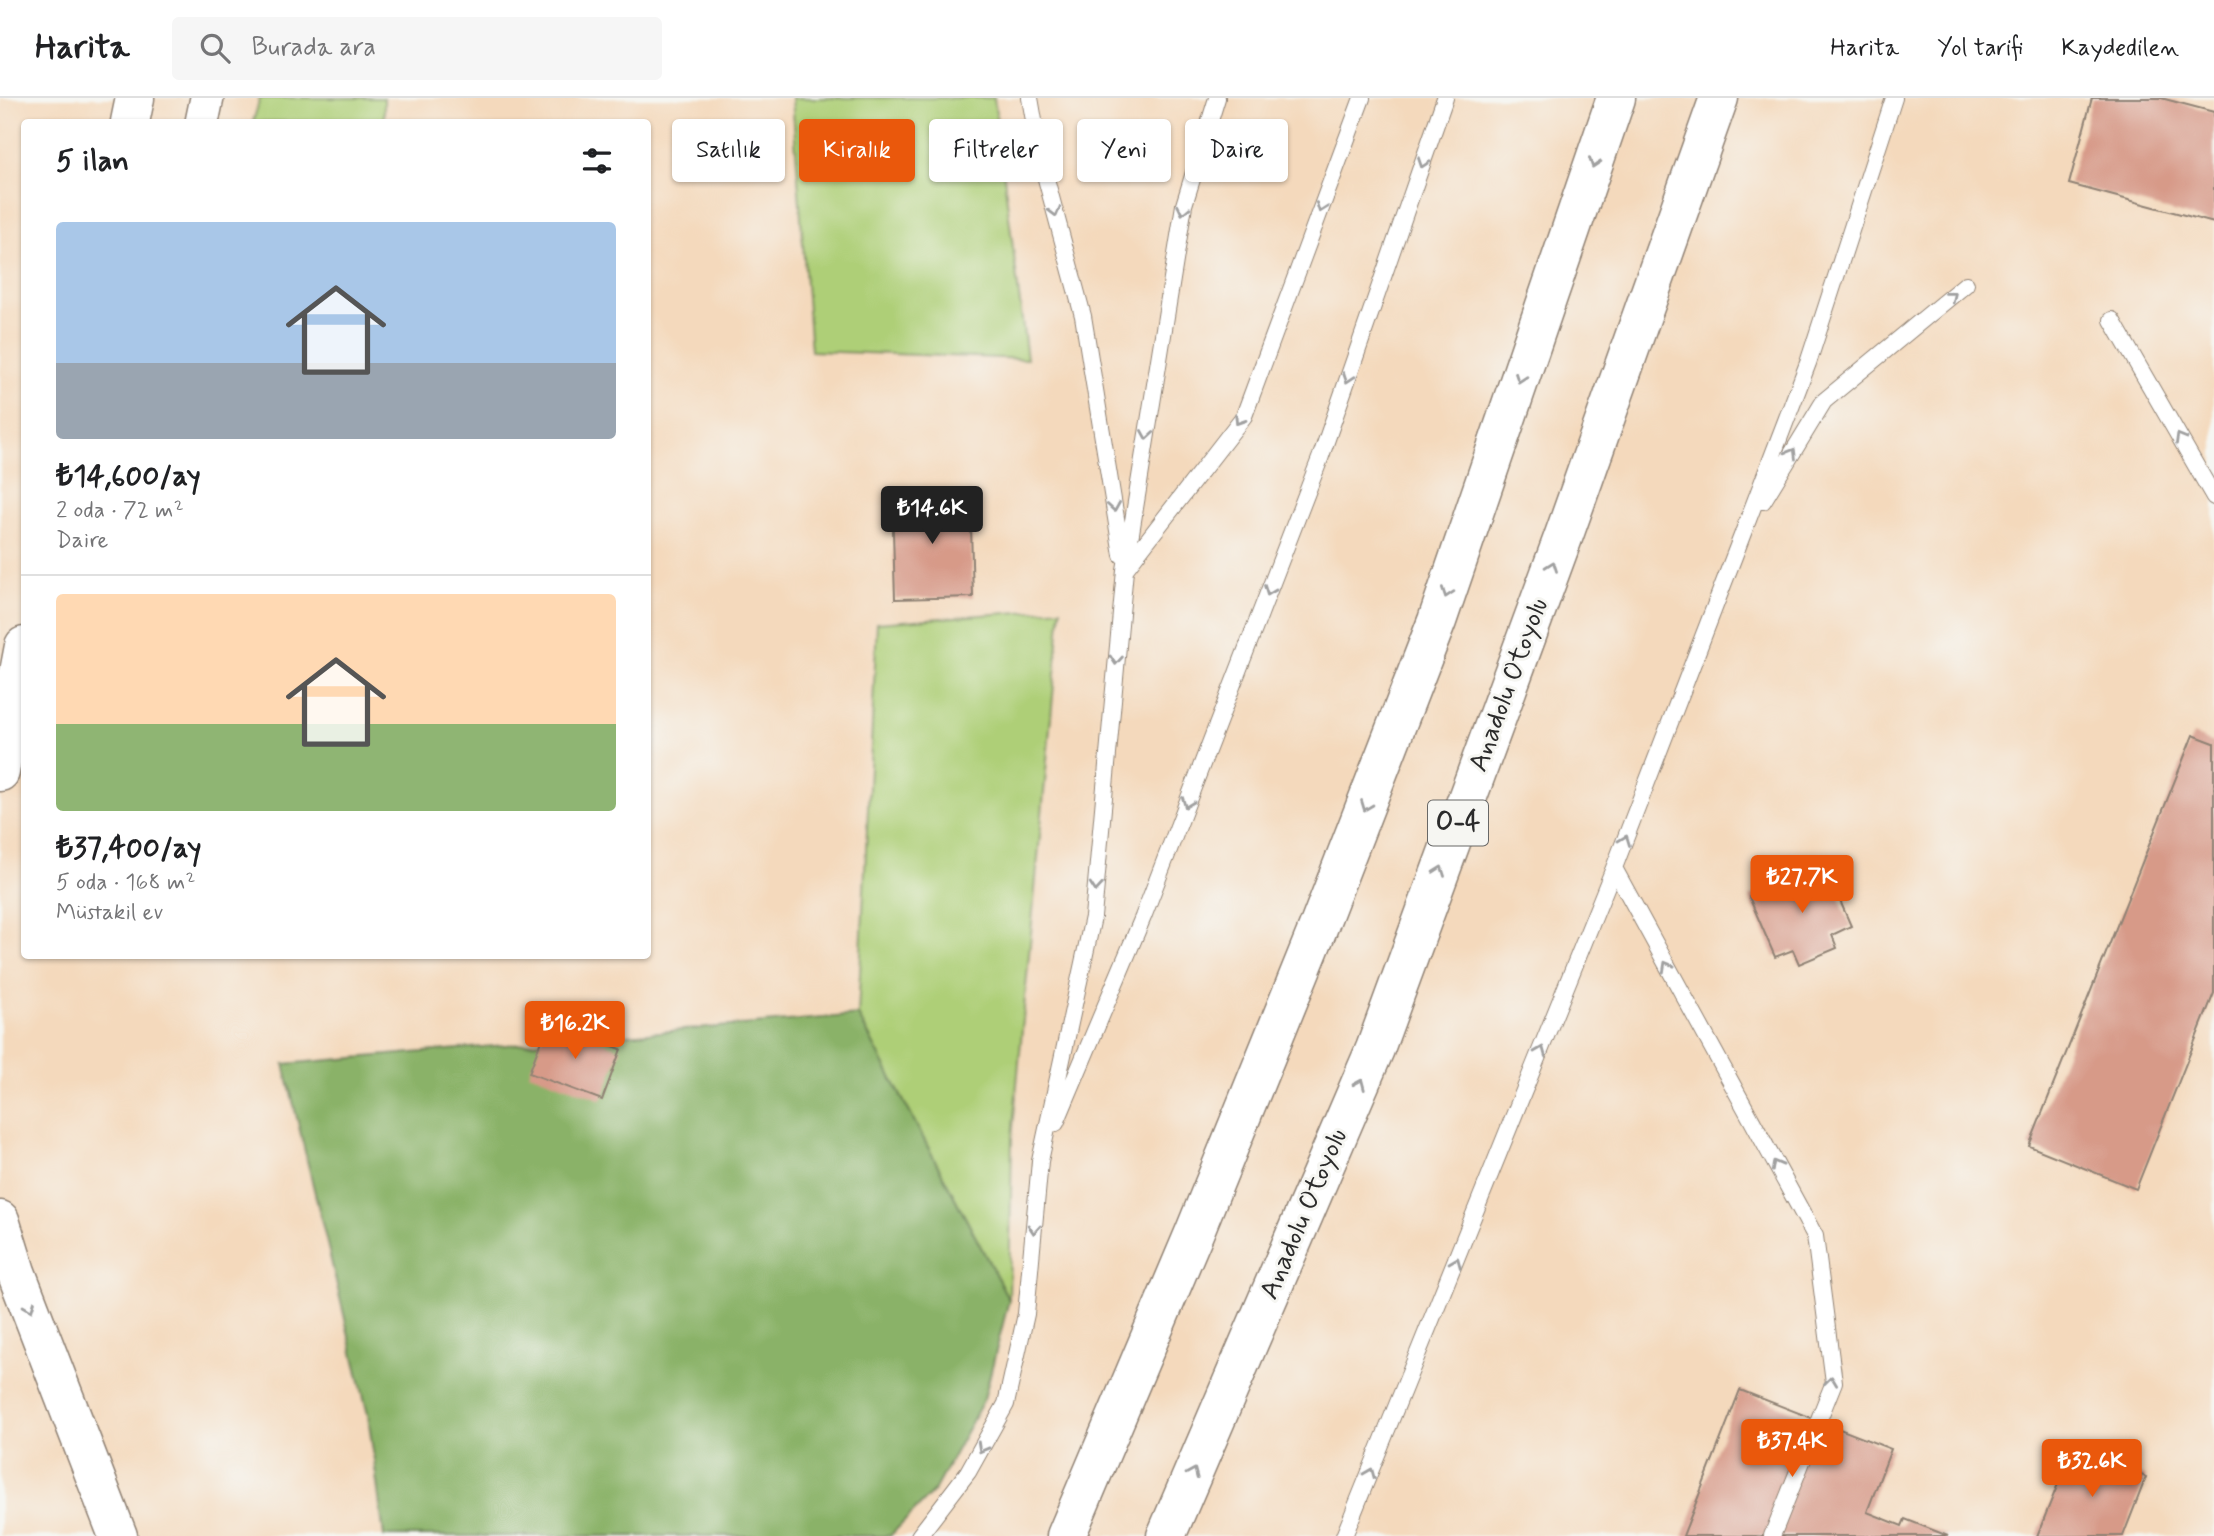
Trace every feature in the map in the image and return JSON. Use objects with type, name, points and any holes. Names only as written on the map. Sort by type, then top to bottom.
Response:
[{"type":"main road","points":[[131,119],[135,98]]},
{"type":"main road","points":[[1066,1536],[1190,1243],[1318,928],[1437,621],[1616,98]]},
{"type":"main road","name":"Anadolu Otoyolu","points":[[1166,1536],[1375,1049],[1564,535],[1719,98]]},
{"type":"main road","points":[[0,772],[21,662]]},
{"type":"main road","points":[[0,1220],[16,1272],[118,1536]]},
{"type":"street","points":[[203,119],[207,98]]},
{"type":"lane","points":[[1030,98],[1041,160],[1083,316],[1125,570]]},
{"type":"lane","points":[[919,1536],[968,1472],[1006,1404],[1026,1314],[1040,1161],[1093,917],[1125,570],[1184,205],[1217,98]]},
{"type":"lane","points":[[1125,570],[1244,416],[1362,98]]},
{"type":"lane","points":[[1040,1161],[1143,917],[1321,456],[1445,98]]},
{"type":"lane","points":[[1344,1536],[1614,868],[1744,533],[1808,363],[1894,98]]},
{"type":"lane","points":[[1744,533],[1824,401],[1966,284]]},
{"type":"lane","points":[[2112,320],[2214,497]]},
{"type":"lane","points":[[1614,868],[1815,1236],[1834,1382],[1772,1536]]},
{"type":"green space","points":[[260,98],[384,98],[384,119],[254,119]]},
{"type":"green space","points":[[792,98],[994,98],[997,119],[929,119],[929,182],[1005,182],[1027,359],[811,351]]},
{"type":"green space","points":[[1061,609],[1012,1138],[1009,1300],[858,1015],[877,623]]},
{"type":"green space","points":[[858,1015],[1009,1300],[984,1399],[934,1491],[890,1536],[384,1536],[368,1415],[284,1064]]},
{"type":"building","points":[[2092,98],[2161,98],[2214,112],[2214,223],[2069,184]]},
{"type":"building","points":[[970,493],[973,597],[895,599],[892,495]]},
{"type":"building","points":[[2193,735],[2214,743],[2214,993],[2136,1189],[2029,1146]]},
{"type":"building","points":[[1824,864],[1851,926],[1832,935],[1837,948],[1799,964],[1793,950],[1775,957],[1749,897]]},
{"type":"building","points":[[548,1022],[621,1049],[602,1100],[529,1073]]},
{"type":"building","points":[[1740,1390],[1891,1449],[1867,1512],[1902,1526],[1905,1519],[1948,1536],[1683,1536]]},
{"type":"building","points":[[2073,1447],[2146,1477],[2123,1536],[2037,1536]]}]
